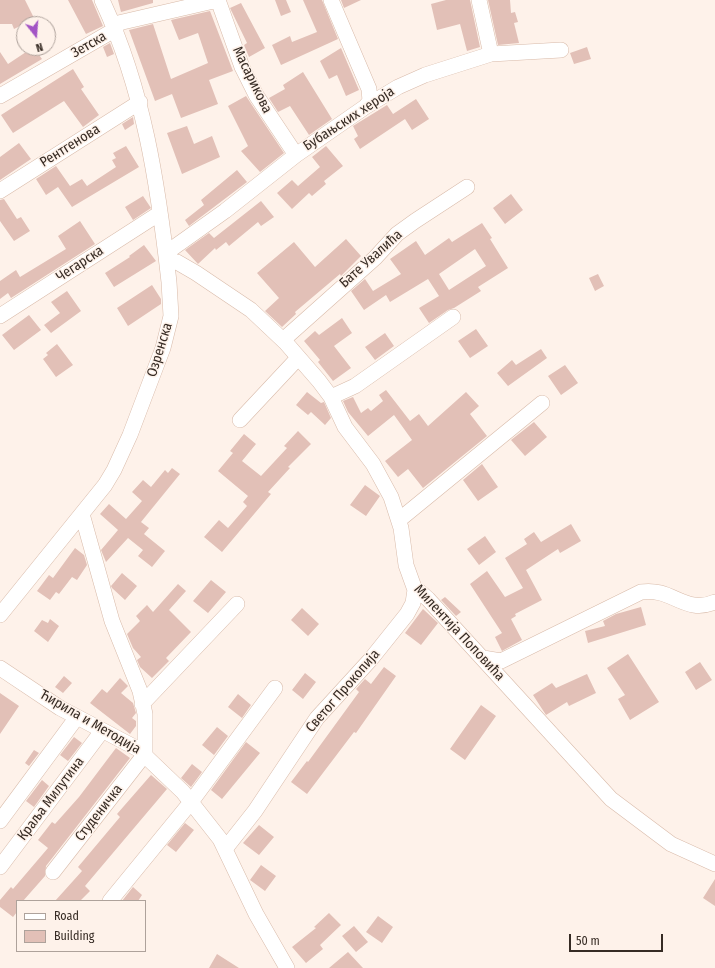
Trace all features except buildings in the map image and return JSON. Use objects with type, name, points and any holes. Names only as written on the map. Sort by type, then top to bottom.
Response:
[{"type":"street","name":"Озренска","points":[[0,615],[82,514],[114,470],[137,418],[163,348],[171,316],[166,256],[160,212],[151,155],[140,102],[115,27],[102,0]]},
{"type":"street","name":"Зетска","points":[[0,96],[115,27],[218,0]]},
{"type":"street","name":"Масарикова","points":[[218,0],[242,67],[256,95],[296,155]]},
{"type":"street","points":[[332,0],[369,89],[370,101],[365,107]]},
{"type":"street","points":[[479,0],[491,54]]},
{"type":"street","name":"Бубањских хероја","points":[[166,256],[296,155],[365,107],[398,87],[425,75],[491,54],[560,50]]},
{"type":"street","name":"Рентгенова","points":[[0,191],[140,102]]},
{"type":"street","name":"Бате Увалића","points":[[283,340],[375,258],[397,234],[467,187]]},
{"type":"street","name":"Чегарска","points":[[0,316],[160,212]]},
{"type":"street","name":"Милентија Поповића","points":[[166,256],[234,297],[251,310],[283,340],[331,398],[345,427],[384,482],[395,507],[399,520],[406,565],[415,590],[424,595],[612,799],[671,844],[715,864]]},
{"type":"street","points":[[331,398],[355,386],[453,317]]},
{"type":"street","points":[[240,420],[298,358]]},
{"type":"street","points":[[399,520],[542,403]]},
{"type":"street","points":[[82,514],[110,616],[136,681],[142,704],[145,727],[145,754]]},
{"type":"street","name":"Светог Прокопија","points":[[225,849],[255,811],[317,718],[371,659],[407,614],[413,603],[415,590]]},
{"type":"street","points":[[483,658],[501,660],[641,592],[652,590],[664,593],[696,607],[705,606],[715,602]]},
{"type":"street","points":[[142,704],[237,604]]},
{"type":"street","name":"Ћирила и Методија","points":[[0,668],[77,717],[145,754],[191,802],[215,832],[225,849],[256,914],[287,968]]},
{"type":"street","points":[[111,900],[191,802],[275,688]]},
{"type":"street","points":[[0,821],[77,717]]},
{"type":"street","name":"Краља Милутина","points":[[0,867],[102,731]]},
{"type":"street","name":"Студеничка","points":[[53,872],[145,754]]}]
